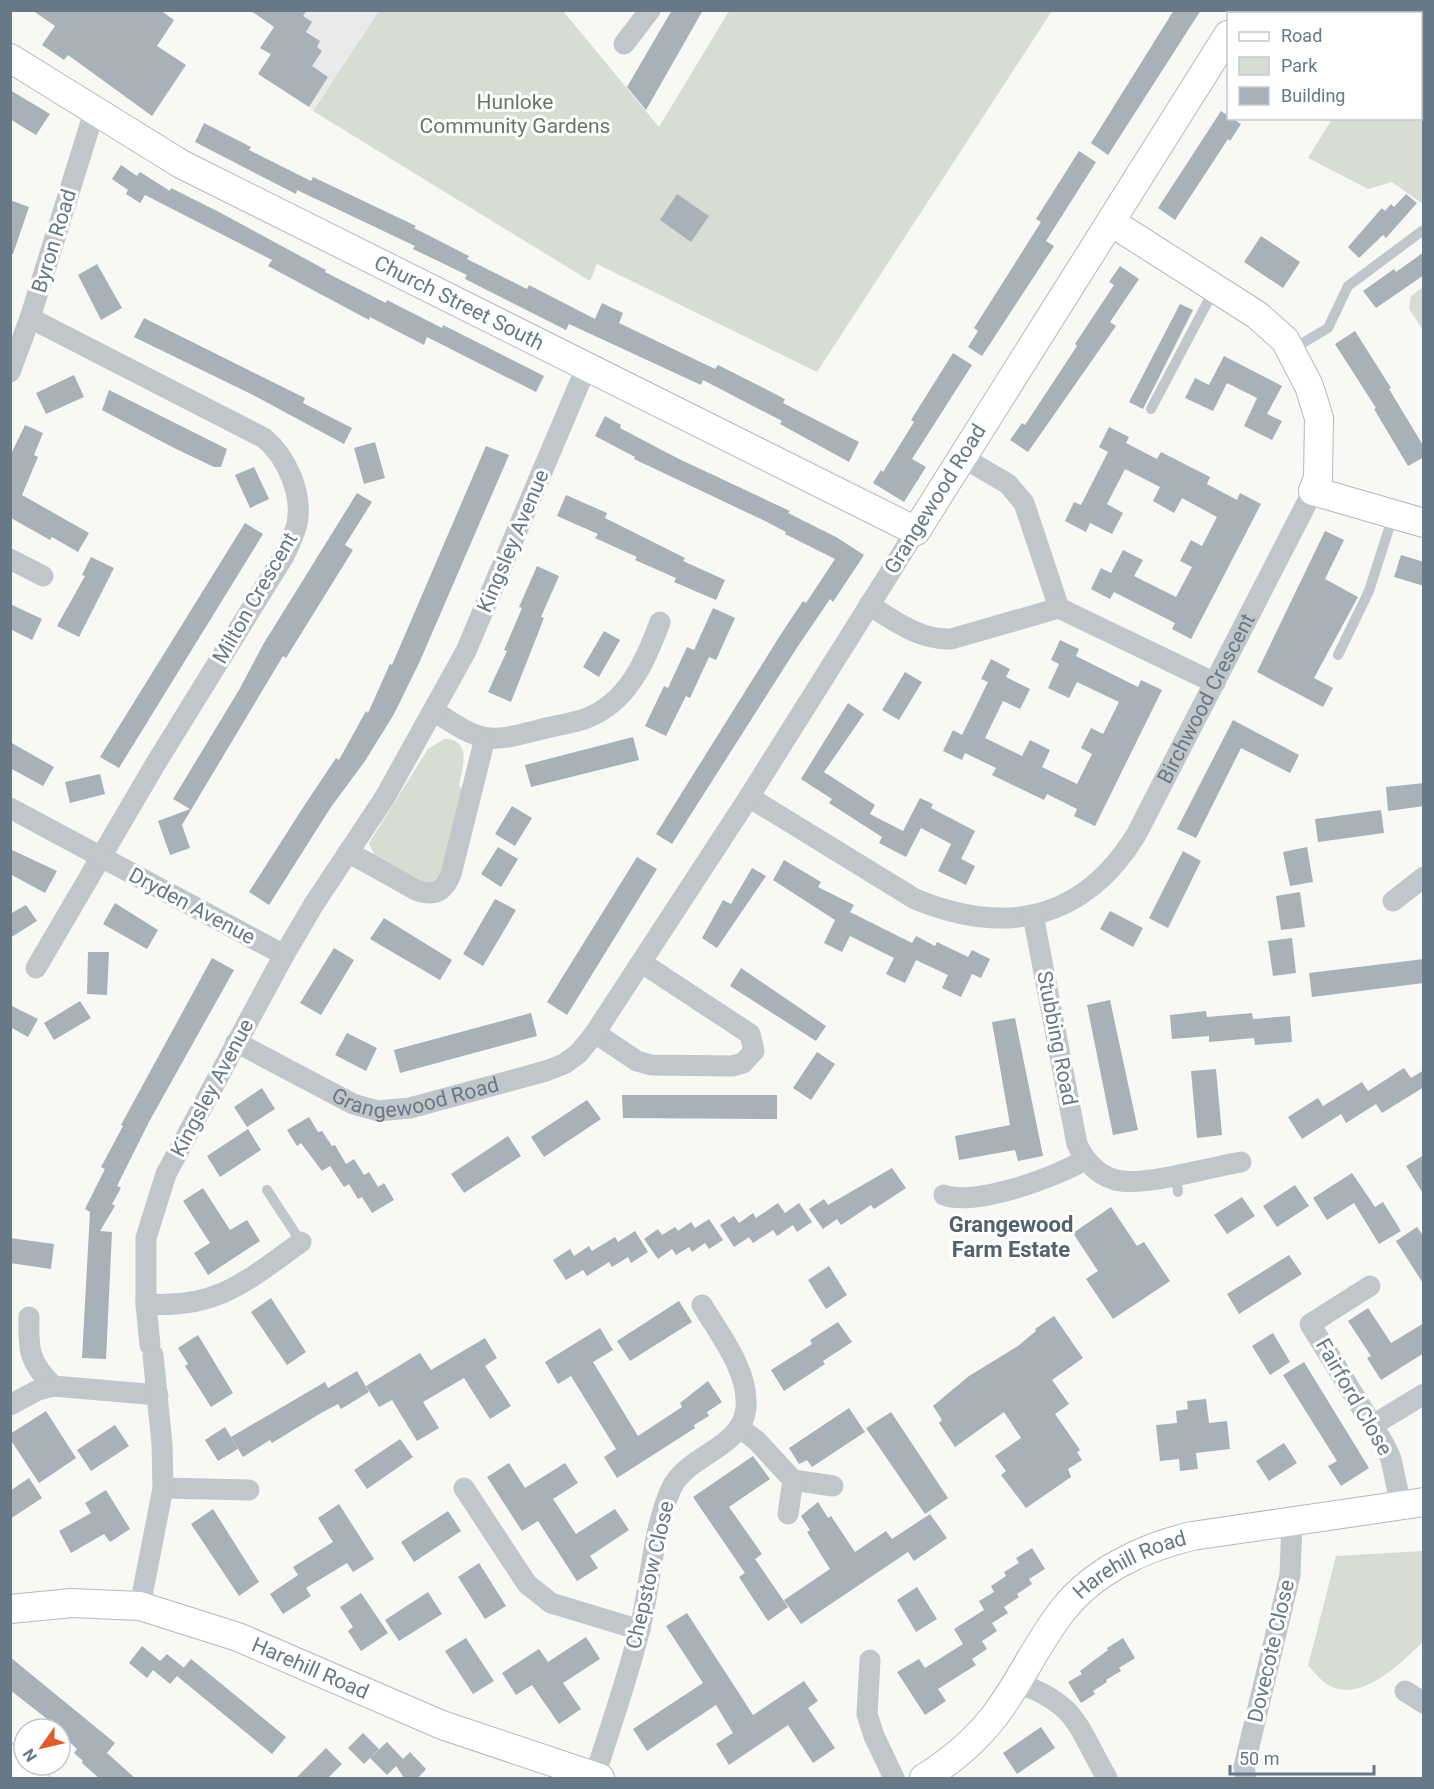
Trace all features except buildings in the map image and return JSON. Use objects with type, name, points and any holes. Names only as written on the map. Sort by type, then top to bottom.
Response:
[{"type":"street","points":[[624,44],[650,10]]},
{"type":"street","name":"Grangewood Road","points":[[236,1042],[353,1104],[365,1109],[391,1111],[546,1071],[564,1064],[579,1053],[642,963],[749,797],[1227,37]]},
{"type":"street","name":"Church Street South","points":[[10,57],[181,164],[916,531]]},
{"type":"street","name":"Byron Road","points":[[10,372],[30,318],[95,110]]},
{"type":"street","name":"Birchwood Crescent","points":[[749,797],[915,898],[940,909],[975,918],[1003,919],[1033,915],[1080,896],[1124,856],[1313,491],[1318,478],[1319,418],[1309,386],[1291,350],[1269,323],[1111,222]]},
{"type":"street","name":"Milton Crescent","points":[[30,318],[264,438],[272,444],[286,465],[297,499],[297,523],[284,556],[101,857]]},
{"type":"street","name":"Kingsley Avenue","points":[[140,1606],[163,1488],[158,1395],[146,1305],[146,1238],[157,1195],[284,955],[348,852],[386,797],[466,651],[586,368]]},
{"type":"street","points":[[962,457],[1008,484],[1024,503],[1059,608]]},
{"type":"street","points":[[1313,491],[1393,516],[1424,523]]},
{"type":"street","points":[[10,560],[43,576]]},
{"type":"street","points":[[868,605],[922,637],[939,640],[951,639],[1059,608],[1215,683]]},
{"type":"street","points":[[434,711],[465,731],[500,740],[587,718],[607,707],[638,674],[660,622]]},
{"type":"street","points":[[348,852],[416,890],[427,894],[438,893],[447,885],[451,874],[485,738]]},
{"type":"street","name":"Dryden Avenue","points":[[10,808],[284,955]]},
{"type":"street","points":[[36,968],[101,857]]},
{"type":"street","points":[[1393,900],[1424,878]]},
{"type":"street","name":"Stubbing Road","points":[[1033,915],[1077,1144],[1084,1160]]},
{"type":"street","points":[[595,1033],[637,1060],[651,1065],[732,1066],[750,1058],[754,1051],[750,1034],[642,963]]},
{"type":"street","points":[[944,1195],[959,1198],[1040,1182],[1063,1173],[1084,1160],[1104,1175],[1121,1181],[1177,1183],[1241,1162]]},
{"type":"street","points":[[146,1305],[184,1305],[216,1297],[301,1242]]},
{"type":"street","name":"Fairford Close","points":[[1370,1286],[1310,1324],[1373,1425],[1412,1504]]},
{"type":"street","points":[[702,1305],[735,1361],[744,1382],[746,1408],[740,1428],[757,1441],[793,1480],[833,1486]]},
{"type":"street","points":[[29,1317],[29,1355],[39,1372],[53,1386]]},
{"type":"street","points":[[10,1405],[38,1390],[53,1386],[158,1395]]},
{"type":"street","points":[[1373,1425],[1424,1394]]},
{"type":"street","name":"Chepstow Close","points":[[597,1778],[640,1630],[662,1518],[674,1482],[683,1472],[730,1439],[740,1428]]},
{"type":"street","points":[[788,1514],[793,1480]]},
{"type":"street","points":[[163,1488],[249,1490]]},
{"type":"street","points":[[464,1488],[527,1584],[551,1602],[640,1630]]},
{"type":"street","name":"Harehill Road","points":[[924,1779],[957,1755],[990,1721],[1064,1608],[1088,1585],[1122,1562],[1166,1542],[1412,1504]]},
{"type":"street","name":"Dovecote Close","points":[[1246,1779],[1244,1767],[1290,1575],[1292,1522]]},
{"type":"street","name":"Harehill Road","points":[[10,1609],[72,1603],[140,1606],[238,1637],[425,1719],[597,1778]]},
{"type":"street","points":[[870,1660],[867,1714],[874,1736],[894,1779]]},
{"type":"street","points":[[1016,1682],[1057,1700],[1070,1712],[1107,1779]]},
{"type":"street","points":[[1405,1691],[1424,1703]]},
{"type":"street","points":[[11,1760],[35,1779]]},
{"type":"lane","points":[[1291,350],[1328,328],[1348,286],[1422,231]]},
{"type":"lane","points":[[1151,409],[1215,288]]},
{"type":"lane","points":[[1338,655],[1369,591],[1393,516]]},
{"type":"lane","points":[[267,1190],[301,1242]]},
{"type":"shaded area","points":[[250,11],[379,11],[313,111],[271,55],[260,48],[284,33]]},
{"type":"green space","name":"Hunloke Community Gardens","points":[[379,11],[563,11],[659,127],[729,11],[1052,11],[817,372],[597,264],[590,281],[313,111]]},
{"type":"green space","points":[[1422,71],[1424,72],[1423,204],[1392,182],[1368,189],[1308,158],[1331,120],[1422,120]]},
{"type":"green space","points":[[1423,287],[1423,330],[1409,309],[1411,296]]},
{"type":"green space","points":[[444,739],[453,740],[462,749],[464,756],[459,786],[464,790],[454,843],[449,857],[437,879],[428,885],[376,858],[369,843],[428,749]]},
{"type":"green space","points":[[1423,1551],[1423,1642],[1392,1670],[1367,1685],[1354,1689],[1341,1689],[1325,1683],[1308,1666],[1336,1556]]},
{"type":"district","name":"Grangewood Farm Estate","points":[[1011,1236]]}]
